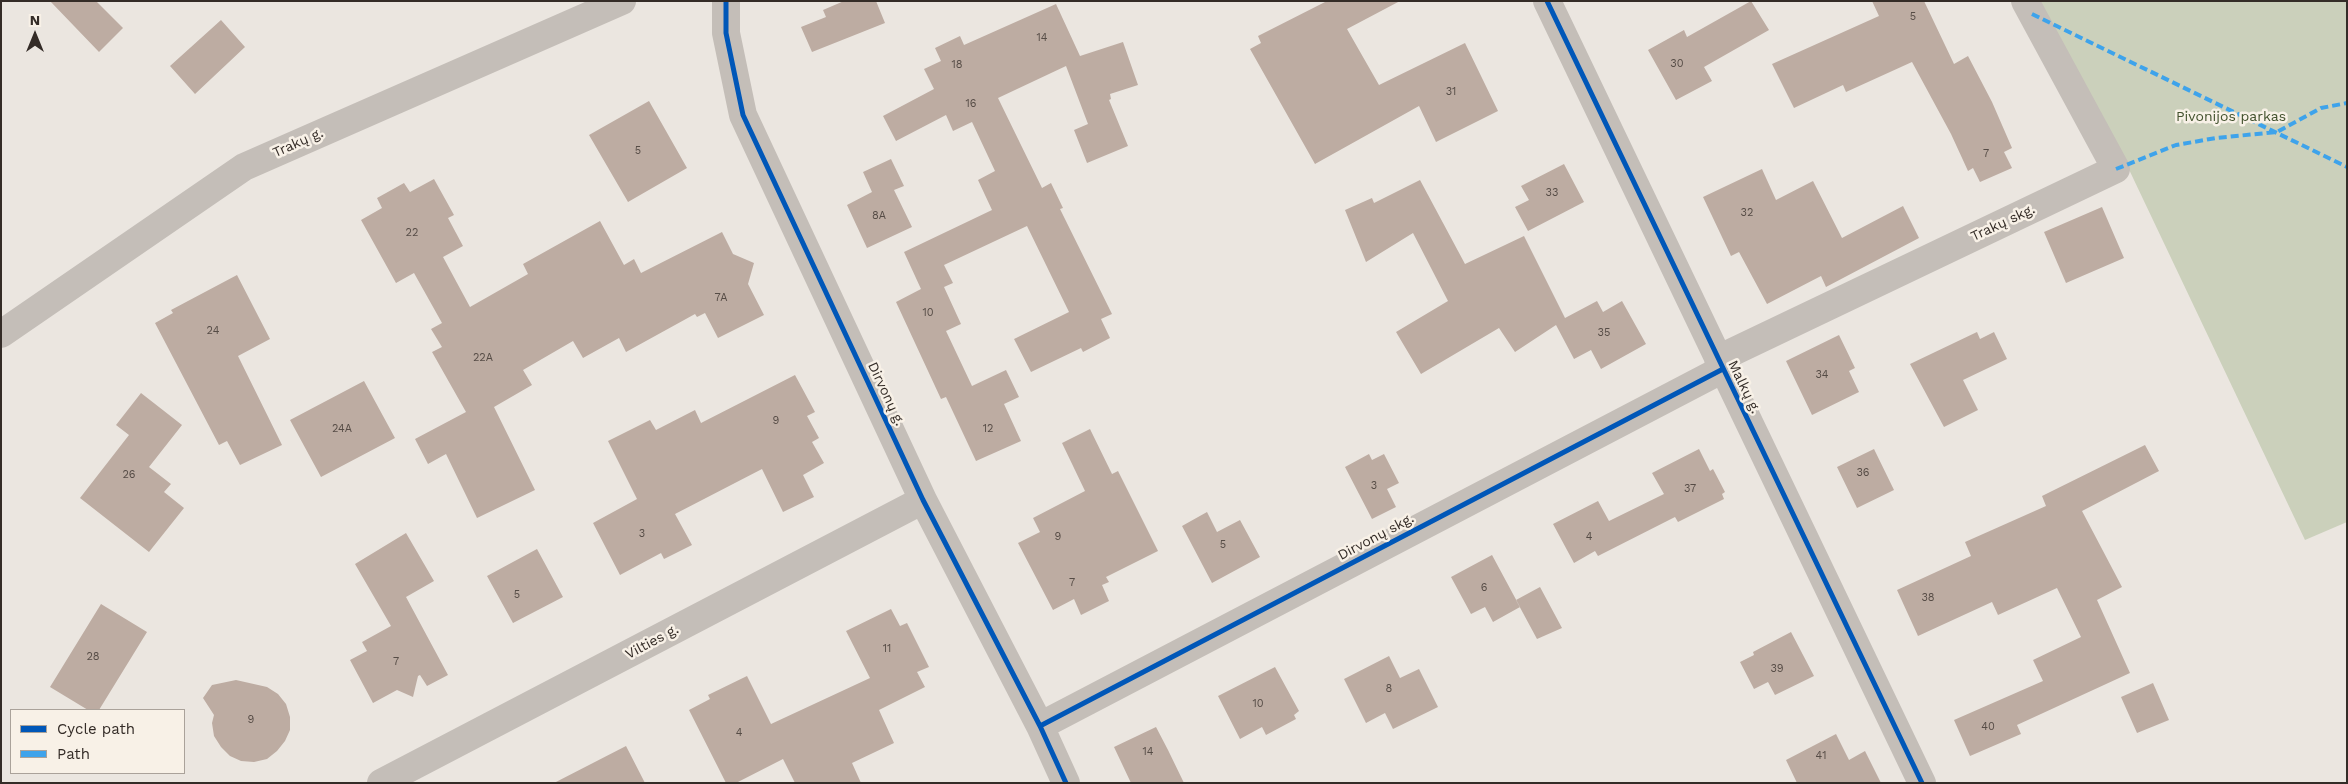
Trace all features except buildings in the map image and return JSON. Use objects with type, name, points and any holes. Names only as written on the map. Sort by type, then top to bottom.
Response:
[{"type":"street","name":"Trakų g.","points":[[1,334],[244,166],[622,1]]},
{"type":"street","name":"Dirvonų g.","points":[[726,1],[726,33],[743,115],[923,500],[1040,726],[1066,783]]},
{"type":"street","name":"Malkų g.","points":[[1546,1],[1922,783]]},
{"type":"street","name":"Trakų skg.","points":[[1720,364],[2116,170],[2025,1]]},
{"type":"street","name":"Dirvonų skg.","points":[[1040,726],[1720,364]]},
{"type":"street","name":"Vilties g.","points":[[381,783],[923,500]]},
{"type":"green space","name":"Pivonijos parkas","points":[[2039,1],[2347,1],[2347,522],[2305,540],[2124,159]]},
{"type":"marked path","points":[[2032,14],[2347,167]]},
{"type":"marked path","points":[[2116,169],[2176,145],[2216,138],[2277,132],[2321,108],[2347,103]]},
{"type":"cycle path","points":[[726,1],[726,33],[743,115],[923,500],[1040,726],[1066,783]]},
{"type":"cycle path","points":[[1547,1],[1922,783]]},
{"type":"cycle path","points":[[1040,726],[1723,369]]}]
